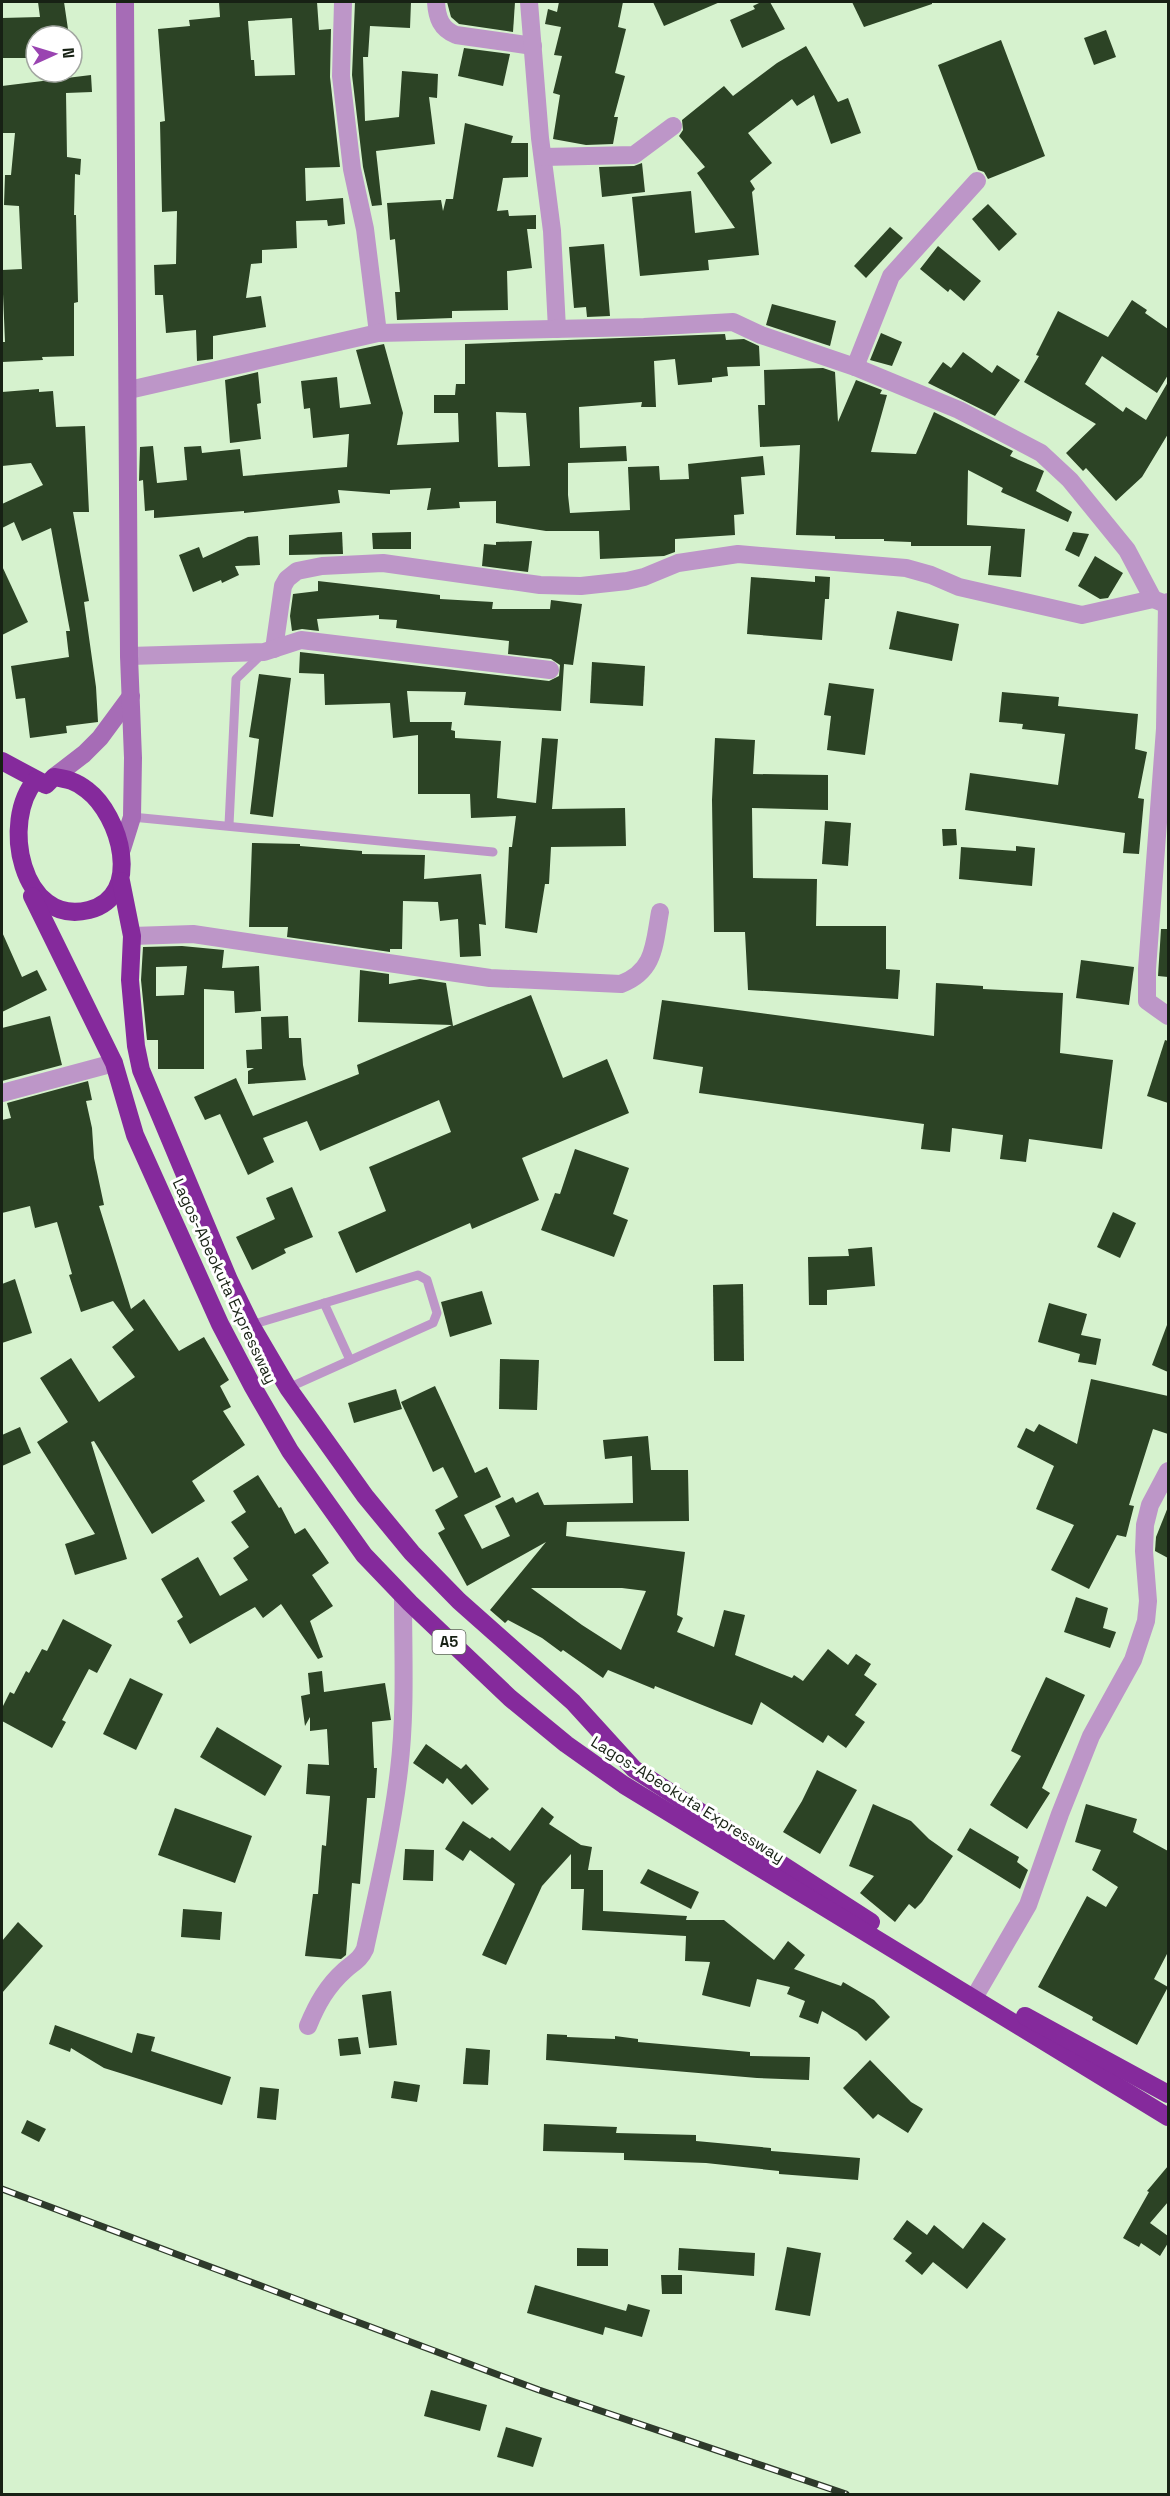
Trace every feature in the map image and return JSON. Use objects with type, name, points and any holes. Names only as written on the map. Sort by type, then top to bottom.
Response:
[{"type":"highway","name":"A5","points":[[2,760],[50,781]]},
{"type":"highway","name":"A5","points":[[2,854],[13,871],[32,896],[53,907],[73,913],[91,909],[110,898],[121,881],[122,849],[106,813],[90,791],[74,780],[36,780],[23,788],[11,803],[4,824],[6,847],[13,871]]},
{"type":"highway","name":"Lagos-Abeokuta Expressway","points":[[121,881],[132,936],[130,980],[136,1046],[141,1070],[229,1280],[251,1325],[288,1388],[365,1496],[412,1553],[466,1608],[573,1702],[634,1769],[978,1991],[1168,2094]]},
{"type":"highway","name":"Lagos-Abeokuta Expressway","points":[[32,896],[114,1063],[135,1135],[220,1324],[290,1451],[364,1555],[459,1652],[510,1698],[566,1744],[624,1785],[1168,2117]]},
{"type":"main road","points":[[122,849],[132,817],[125,2]]},
{"type":"main road","points":[[50,781],[100,738],[131,696]]},
{"type":"street","points":[[343,2],[342,86],[352,169],[365,229],[378,333]]},
{"type":"street","points":[[436,2],[441,23],[446,31],[456,35],[533,46]]},
{"type":"street","points":[[529,2],[552,231],[557,329]]},
{"type":"street","points":[[543,157],[634,155],[673,126]]},
{"type":"street","points":[[855,367],[891,276],[977,181]]},
{"type":"street","points":[[129,390],[378,333],[733,322],[760,335],[855,367],[959,410],[1041,453],[1070,480],[1127,550],[1164,602],[1165,729],[1161,891],[1147,969],[1147,1001],[1168,1016]]},
{"type":"street","points":[[269,651],[283,586],[287,579],[297,571],[383,563],[540,585],[581,586],[644,577],[678,563],[738,554],[906,568],[959,586],[1082,615],[1164,602]]},
{"type":"street","points":[[129,656],[269,651],[301,640],[550,670]]},
{"type":"street","points":[[132,936],[193,934],[490,978],[621,984],[637,978],[651,960],[660,912]]},
{"type":"street","points":[[2,1093],[114,1063]]},
{"type":"street","points":[[978,1991],[1028,1905],[1060,1814],[1091,1736],[1133,1660],[1146,1621],[1148,1601],[1144,1551],[1145,1526],[1150,1505],[1168,1471]]},
{"type":"street","points":[[308,2026],[320,1998],[346,1968],[361,1959],[381,1880],[399,1768],[404,1686],[404,1596]]},
{"type":"lane","points":[[230,825],[236,680],[269,651]]},
{"type":"lane","points":[[132,817],[493,852]]},
{"type":"lane","points":[[251,1325],[418,1275],[427,1280],[437,1313],[433,1323],[288,1388]]},
{"type":"lane","points":[[324,1303],[350,1360]]},
{"type":"building","points":[[38,2],[64,2],[67,24],[24,24],[24,58],[2,58],[2,18],[40,17]]},
{"type":"building","points":[[219,2],[317,2],[319,30],[331,29],[330,77],[340,167],[305,168],[306,201],[343,198],[345,224],[328,226],[327,220],[296,221],[297,248],[262,250],[262,263],[251,264],[246,298],[261,296],[266,327],[213,336],[213,359],[197,361],[196,330],[166,333],[163,295],[155,295],[154,265],[176,264],[177,211],[162,212],[160,122],[165,121],[158,29],[190,26],[189,20],[220,17]],"holes":[[[292,18],[295,75],[255,76],[254,60],[251,60],[248,21]]]},
{"type":"building","points":[[355,2],[411,2],[410,28],[370,26],[368,57],[363,57],[365,121],[399,117],[402,71],[438,74],[437,98],[429,97],[435,144],[376,151],[382,205],[372,206],[363,167],[352,75]]},
{"type":"building","points":[[447,2],[515,2],[513,32],[459,24],[451,17]]},
{"type":"building","points":[[559,2],[623,2],[618,27],[626,29],[615,73],[625,76],[614,117],[618,117],[613,144],[586,145],[553,139],[560,95],[553,93],[562,56],[554,55],[561,27],[545,24],[548,9],[557,12]]},
{"type":"building","points":[[653,2],[720,2],[664,26]]},
{"type":"building","points":[[761,2],[770,2],[785,29],[742,48],[730,20],[755,9],[753,6]]},
{"type":"building","points":[[852,2],[932,2],[932,4],[864,27]]},
{"type":"building","points":[[1106,30],[1116,57],[1094,65],[1084,38]]},
{"type":"building","points":[[1001,40],[1045,156],[988,179],[984,172],[978,170],[938,65]]},
{"type":"building","points":[[806,46],[838,102],[848,98],[861,133],[831,144],[814,95],[797,106],[792,99],[748,133],[772,163],[750,181],[755,189],[752,192],[759,255],[708,260],[709,270],[640,276],[632,197],[691,191],[695,233],[735,228],[697,173],[705,167],[679,136],[683,130],[682,120],[724,86],[733,96],[777,63]]},
{"type":"building","points":[[464,48],[510,54],[503,86],[458,76]]},
{"type":"building","points":[[91,75],[92,92],[66,93],[67,157],[81,159],[80,175],[75,174],[74,215],[76,215],[78,302],[74,303],[74,356],[2,362],[2,342],[5,342],[2,270],[22,269],[19,206],[4,205],[5,175],[11,175],[15,133],[2,133],[2,86],[24,83],[84,84],[84,76]]},
{"type":"building","points":[[465,123],[513,136],[511,143],[528,143],[528,177],[503,178],[497,211],[508,210],[509,216],[536,215],[536,229],[527,229],[532,268],[507,271],[508,310],[452,311],[452,318],[397,320],[395,292],[400,292],[395,239],[390,240],[387,203],[441,200],[443,211],[446,199],[453,199]]},
{"type":"building","points":[[642,163],[645,192],[602,197],[599,167],[634,166]]},
{"type":"building","points":[[988,204],[1017,234],[999,251],[972,219]]},
{"type":"building","points":[[890,227],[903,238],[866,278],[854,266]]},
{"type":"building","points":[[604,244],[610,316],[587,317],[586,307],[574,308],[569,247]]},
{"type":"building","points":[[938,246],[981,281],[964,301],[950,289],[948,292],[920,269]]},
{"type":"building","points":[[1132,300],[1147,310],[1145,313],[1168,329],[1168,375],[1157,393],[1102,356],[1085,384],[1123,412],[1126,407],[1146,420],[1168,382],[1168,434],[1142,477],[1116,501],[1086,468],[1083,471],[1066,453],[1096,424],[1024,382],[1039,356],[1036,355],[1058,311],[1108,337]]},
{"type":"building","points":[[772,304],[836,321],[830,346],[766,325]]},
{"type":"building","points":[[881,333],[902,342],[892,366],[870,360]]},
{"type":"building","points":[[725,334],[726,340],[744,339],[759,346],[760,366],[727,367],[728,376],[712,378],[712,382],[678,385],[675,359],[654,361],[656,407],[641,407],[642,402],[579,407],[580,448],[626,446],[627,461],[568,463],[570,513],[630,510],[628,467],[659,466],[660,480],[689,479],[688,464],[763,456],[765,475],[741,477],[744,514],[734,515],[735,535],[675,539],[675,552],[664,556],[600,559],[599,531],[546,531],[496,523],[496,501],[459,502],[460,508],[427,510],[431,488],[390,490],[390,494],[338,490],[340,503],[244,513],[244,511],[154,518],[154,510],[145,511],[143,480],[139,481],[140,447],[153,446],[157,483],[187,480],[184,447],[201,446],[202,453],[240,449],[243,476],[347,467],[349,434],[313,438],[310,408],[304,409],[301,381],[337,377],[340,408],[371,404],[356,350],[384,344],[403,413],[397,445],[459,442],[458,413],[434,413],[434,395],[455,395],[456,384],[465,384],[465,344]],"holes":[[[496,412],[526,413],[530,466],[498,467]]]},
{"type":"building","points":[[963,352],[992,373],[997,365],[1020,380],[995,416],[928,383],[943,362],[951,368]]},
{"type":"building","points":[[823,368],[835,372],[838,422],[856,380],[882,390],[880,394],[887,395],[871,452],[916,454],[934,412],[1013,451],[1010,456],[1044,471],[1036,491],[1072,512],[1068,522],[1001,492],[1003,488],[968,470],[967,525],[1025,529],[1021,577],[988,575],[991,546],[911,546],[911,542],[884,541],[884,539],[835,539],[835,536],[796,535],[800,445],[760,447],[758,405],[765,405],[764,370]]},
{"type":"building","points":[[258,372],[261,403],[257,404],[261,439],[230,443],[225,380]]},
{"type":"building","points":[[39,389],[39,392],[53,391],[56,427],[85,426],[89,512],[73,512],[89,601],[84,602],[96,687],[98,722],[66,726],[67,733],[30,738],[25,698],[16,699],[11,666],[69,657],[66,631],[70,631],[51,528],[22,541],[14,522],[2,528],[2,504],[43,485],[31,463],[2,466],[2,392]]},
{"type":"building","points":[[342,532],[343,554],[289,555],[289,535]]},
{"type":"building","points":[[411,532],[411,549],[373,549],[372,533]]},
{"type":"building","points":[[1073,532],[1089,534],[1079,557],[1065,550]]},
{"type":"building","points":[[258,536],[260,565],[235,566],[239,575],[193,592],[179,555],[199,547],[203,558],[248,537]]},
{"type":"building","points":[[532,541],[528,572],[482,566],[484,544]]},
{"type":"building","points":[[1095,556],[1123,573],[1108,598],[1100,599],[1078,586]]},
{"type":"building","points":[[2,566],[28,622],[2,635]]},
{"type":"building","points":[[815,576],[830,577],[829,599],[825,599],[822,640],[747,634],[751,577],[815,582]]},
{"type":"building","points":[[318,581],[440,595],[440,599],[493,602],[492,609],[550,609],[551,600],[582,604],[573,665],[564,664],[561,711],[464,705],[466,692],[407,691],[410,722],[452,722],[451,730],[455,731],[455,738],[501,741],[497,798],[536,803],[542,738],[558,739],[552,809],[625,808],[626,846],[551,847],[549,884],[545,884],[537,933],[505,928],[509,847],[512,847],[516,816],[471,818],[470,794],[418,794],[418,735],[393,738],[390,703],[325,705],[324,674],[299,673],[300,652],[549,681],[559,676],[560,665],[551,659],[508,654],[509,641],[396,628],[397,620],[379,619],[379,615],[317,619],[319,631],[302,629],[292,631],[290,616],[293,594],[318,591]]},
{"type":"building","points":[[897,611],[959,624],[952,661],[889,649]]},
{"type":"building","points":[[592,662],[645,666],[643,706],[590,703]]},
{"type":"building","points":[[259,674],[291,678],[273,817],[250,814],[259,739],[249,737]]},
{"type":"building","points":[[829,683],[874,689],[865,755],[827,750],[831,716],[824,715]]},
{"type":"building","points":[[1002,692],[1059,697],[1058,706],[1138,714],[1135,749],[1147,752],[1138,798],[1144,799],[1139,854],[1123,853],[1125,833],[965,810],[970,773],[1058,785],[1065,734],[1022,729],[1023,724],[999,722]]},
{"type":"building","points":[[715,738],[755,740],[753,774],[828,775],[828,810],[752,808],[753,878],[817,879],[816,926],[886,926],[886,969],[900,970],[898,999],[748,990],[745,932],[714,932],[712,800]]},
{"type":"building","points":[[825,821],[851,823],[848,866],[822,864]]},
{"type":"building","points":[[942,829],[956,829],[957,845],[943,846]]},
{"type":"building","points":[[252,843],[300,844],[300,846],[362,851],[362,854],[425,855],[424,879],[481,874],[486,925],[479,924],[481,956],[460,957],[458,919],[440,921],[438,902],[403,901],[402,949],[390,949],[390,952],[287,937],[288,927],[249,927]]},
{"type":"building","points":[[1016,846],[1035,848],[1032,886],[959,879],[961,847],[1016,851]]},
{"type":"building","points":[[1161,929],[1168,929],[1168,977],[1158,976]]},
{"type":"building","points":[[2,932],[22,977],[37,970],[47,990],[2,1012]]},
{"type":"building","points":[[182,946],[224,950],[222,968],[259,966],[261,1011],[235,1013],[234,991],[204,989],[204,1069],[158,1069],[158,1040],[147,1040],[141,980],[143,947]],"holes":[[[187,966],[184,995],[156,996],[156,967]]]},
{"type":"building","points":[[1081,960],[1134,967],[1129,1005],[1076,998]]},
{"type":"building","points":[[360,970],[389,974],[389,984],[420,979],[446,983],[453,1026],[531,995],[563,1078],[607,1059],[629,1113],[522,1158],[539,1200],[472,1229],[470,1223],[356,1273],[338,1232],[386,1211],[369,1167],[451,1132],[439,1100],[320,1151],[307,1121],[263,1138],[274,1162],[248,1175],[220,1114],[205,1120],[194,1097],[236,1078],[253,1116],[359,1074],[357,1065],[452,1025],[358,1022]]},
{"type":"building","points":[[936,983],[983,986],[983,989],[1063,993],[1060,1053],[1113,1060],[1102,1149],[1029,1139],[1026,1162],[1000,1159],[1003,1135],[952,1128],[950,1152],[921,1149],[924,1124],[699,1093],[703,1067],[653,1059],[662,1000],[934,1036]]},
{"type":"building","points":[[50,1016],[62,1065],[2,1081],[2,1028]]},
{"type":"building","points":[[288,1016],[289,1038],[301,1038],[306,1080],[248,1084],[248,1071],[254,1068],[247,1068],[246,1050],[262,1049],[261,1017]]},
{"type":"building","points":[[1165,1040],[1168,1041],[1168,1103],[1147,1096]]},
{"type":"building","points":[[88,1081],[92,1100],[86,1101],[92,1128],[94,1158],[104,1205],[99,1206],[131,1309],[144,1299],[179,1351],[204,1337],[229,1380],[220,1386],[231,1407],[223,1411],[245,1445],[192,1481],[205,1501],[152,1534],[94,1441],[91,1442],[127,1559],[75,1575],[65,1544],[95,1534],[37,1442],[68,1422],[40,1378],[71,1358],[99,1402],[135,1377],[112,1347],[134,1330],[113,1301],[81,1312],[69,1275],[72,1274],[57,1222],[35,1228],[30,1206],[2,1213],[2,1120],[11,1118],[7,1103]]},
{"type":"building","points":[[575,1149],[629,1168],[613,1214],[628,1220],[614,1257],[541,1230],[555,1193],[560,1194]]},
{"type":"building","points":[[292,1187],[313,1237],[284,1249],[286,1253],[252,1270],[236,1237],[275,1219],[266,1198]]},
{"type":"building","points":[[1113,1212],[1136,1223],[1120,1258],[1097,1247]]},
{"type":"building","points":[[872,1247],[875,1286],[827,1290],[827,1305],[809,1305],[808,1257],[849,1256],[848,1249]]},
{"type":"building","points":[[15,1279],[32,1333],[2,1343],[2,1284]]},
{"type":"building","points":[[743,1284],[744,1361],[714,1361],[713,1285]]},
{"type":"building","points":[[482,1291],[492,1324],[450,1337],[441,1302]]},
{"type":"building","points":[[1049,1303],[1087,1314],[1081,1335],[1101,1339],[1096,1365],[1078,1362],[1080,1354],[1038,1342]]},
{"type":"building","points":[[1168,1325],[1168,1372],[1152,1365]]},
{"type":"building","points":[[500,1359],[539,1360],[537,1410],[499,1409]]},
{"type":"building","points":[[1091,1379],[1168,1396],[1168,1434],[1153,1429],[1129,1505],[1134,1506],[1126,1537],[1117,1535],[1089,1589],[1051,1570],[1074,1525],[1036,1509],[1054,1466],[1017,1447],[1026,1428],[1034,1432],[1039,1424],[1077,1444]]},
{"type":"building","points":[[435,1386],[475,1473],[487,1467],[501,1497],[464,1515],[482,1549],[510,1536],[495,1506],[513,1497],[516,1503],[538,1492],[544,1505],[633,1503],[632,1456],[605,1459],[603,1440],[648,1436],[651,1470],[688,1470],[689,1521],[567,1522],[566,1536],[685,1552],[677,1615],[683,1618],[677,1632],[714,1647],[724,1610],[745,1615],[735,1655],[792,1678],[794,1675],[803,1681],[828,1649],[848,1665],[856,1654],[871,1664],[864,1675],[877,1684],[855,1715],[865,1722],[846,1748],[828,1735],[823,1743],[761,1702],[752,1725],[655,1686],[654,1689],[608,1670],[603,1678],[542,1638],[508,1620],[505,1623],[490,1610],[546,1542],[467,1586],[438,1533],[445,1529],[435,1510],[458,1497],[443,1467],[433,1472],[401,1402]],"holes":[[[531,1588],[622,1588],[646,1591],[621,1650]]]},
{"type":"building","points":[[396,1389],[402,1409],[354,1423],[348,1403]]},
{"type":"building","points":[[20,1427],[31,1453],[2,1466],[2,1435]]},
{"type":"building","points":[[258,1475],[279,1508],[281,1507],[295,1534],[305,1528],[329,1563],[312,1575],[333,1606],[310,1621],[323,1657],[318,1659],[281,1604],[263,1618],[255,1607],[190,1644],[177,1621],[183,1617],[161,1579],[198,1557],[220,1596],[248,1580],[233,1558],[249,1547],[231,1522],[246,1512],[233,1491]]},
{"type":"building","points":[[1168,1507],[1168,1558],[1155,1551],[1156,1537]]},
{"type":"building","points":[[1076,1597],[1108,1608],[1103,1628],[1116,1632],[1110,1648],[1064,1632]]},
{"type":"building","points":[[63,1619],[112,1645],[97,1673],[89,1669],[62,1720],[66,1722],[52,1748],[2,1721],[2,1708],[10,1692],[14,1694],[26,1671],[29,1673],[42,1649],[47,1651]]},
{"type":"building","points":[[322,1671],[324,1692],[385,1683],[391,1720],[372,1722],[374,1768],[377,1768],[375,1798],[367,1798],[360,1884],[352,1883],[346,1955],[341,1959],[305,1956],[313,1894],[318,1894],[322,1845],[326,1846],[330,1796],[306,1794],[308,1764],[329,1765],[327,1729],[310,1731],[310,1717],[305,1726],[301,1696],[310,1694],[308,1673]]},
{"type":"building","points":[[1046,1677],[1085,1695],[1042,1788],[1050,1793],[1027,1829],[990,1805],[1021,1756],[1011,1751]]},
{"type":"building","points":[[130,1678],[163,1694],[136,1750],[103,1734]]},
{"type":"building","points":[[217,1727],[282,1766],[265,1796],[200,1757]]},
{"type":"building","points":[[426,1744],[461,1769],[466,1764],[489,1789],[472,1805],[447,1778],[443,1784],[413,1763]]},
{"type":"building","points":[[817,1770],[857,1790],[820,1854],[783,1832]]},
{"type":"building","points":[[873,1804],[911,1821],[929,1839],[953,1856],[922,1902],[915,1909],[909,1904],[895,1922],[860,1893],[874,1876],[849,1866]]},
{"type":"building","points":[[1086,1804],[1137,1819],[1133,1832],[1168,1851],[1168,1952],[1154,1979],[1168,1987],[1137,2045],[1092,2020],[1093,2017],[1038,1987],[1087,1896],[1106,1907],[1118,1887],[1092,1870],[1101,1850],[1075,1842]]},
{"type":"building","points":[[542,1807],[554,1817],[549,1824],[581,1845],[592,1847],[588,1870],[603,1870],[603,1911],[687,1916],[686,1920],[724,1920],[774,1960],[788,1941],[805,1955],[794,1969],[841,1986],[843,1982],[874,2000],[890,2017],[866,2041],[857,2032],[822,2011],[818,2024],[799,2017],[805,2001],[787,1994],[790,1987],[757,1979],[750,2007],[702,1995],[710,1962],[685,1961],[686,1936],[582,1930],[584,1889],[571,1889],[571,1854],[542,1886],[506,1965],[482,1955],[515,1884],[470,1850],[463,1861],[445,1849],[463,1821],[490,1839],[492,1837],[510,1851]]},
{"type":"building","points":[[175,1808],[252,1836],[235,1883],[158,1855]]},
{"type":"building","points":[[970,1828],[1019,1857],[1017,1862],[1028,1870],[1020,1889],[957,1850]]},
{"type":"building","points":[[405,1849],[434,1850],[433,1881],[403,1880]]},
{"type":"building","points":[[648,1869],[699,1892],[691,1909],[640,1883]]},
{"type":"building","points":[[183,1909],[222,1912],[220,1940],[181,1937]]},
{"type":"building","points":[[18,1922],[43,1946],[2,1993],[2,1941]]},
{"type":"building","points":[[391,1991],[397,2045],[369,2048],[362,1995]]},
{"type":"building","points":[[55,2025],[132,2053],[137,2033],[155,2037],[151,2051],[231,2077],[222,2105],[104,2068],[71,2048],[70,2052],[49,2044]]},
{"type":"building","points":[[547,2034],[615,2039],[615,2036],[638,2039],[638,2042],[750,2052],[750,2056],[810,2057],[809,2080],[757,2078],[546,2060]]},
{"type":"building","points":[[358,2037],[361,2054],[340,2056],[338,2039]]},
{"type":"building","points":[[466,2048],[490,2050],[488,2085],[463,2084]]},
{"type":"building","points":[[870,2060],[911,2102],[923,2109],[908,2133],[878,2114],[873,2119],[843,2088]]},
{"type":"building","points":[[394,2081],[420,2085],[417,2102],[391,2098]]},
{"type":"building","points":[[260,2087],[279,2089],[276,2120],[257,2118]]},
{"type":"building","points":[[27,2120],[46,2129],[39,2142],[21,2133]]},
{"type":"building","points":[[544,2124],[617,2127],[616,2133],[696,2135],[696,2141],[771,2148],[771,2151],[860,2158],[858,2180],[779,2174],[779,2171],[706,2163],[624,2160],[624,2153],[543,2151]]},
{"type":"building","points":[[1168,2166],[1168,2202],[1150,2223],[1168,2236],[1168,2243],[1160,2256],[1141,2243],[1139,2247],[1123,2238],[1149,2192],[1147,2191]]},
{"type":"building","points":[[907,2220],[927,2235],[934,2225],[963,2249],[983,2222],[1006,2239],[967,2289],[933,2262],[922,2275],[905,2261],[912,2253],[893,2239]]},
{"type":"building","points":[[787,2247],[821,2253],[810,2316],[775,2310]]},
{"type":"building","points":[[577,2248],[608,2249],[608,2266],[577,2266]]},
{"type":"building","points":[[679,2248],[755,2253],[754,2276],[678,2270]]},
{"type":"building","points":[[661,2275],[682,2275],[682,2294],[662,2294]]},
{"type":"building","points":[[535,2285],[626,2311],[628,2304],[650,2310],[642,2337],[605,2327],[603,2335],[527,2313]]},
{"type":"building","points":[[431,2390],[487,2405],[480,2431],[424,2416]]},
{"type":"building","points":[[506,2427],[542,2438],[533,2467],[497,2457]]},
{"type":"railway","points":[[2,2189],[539,2390],[846,2494]]}]
